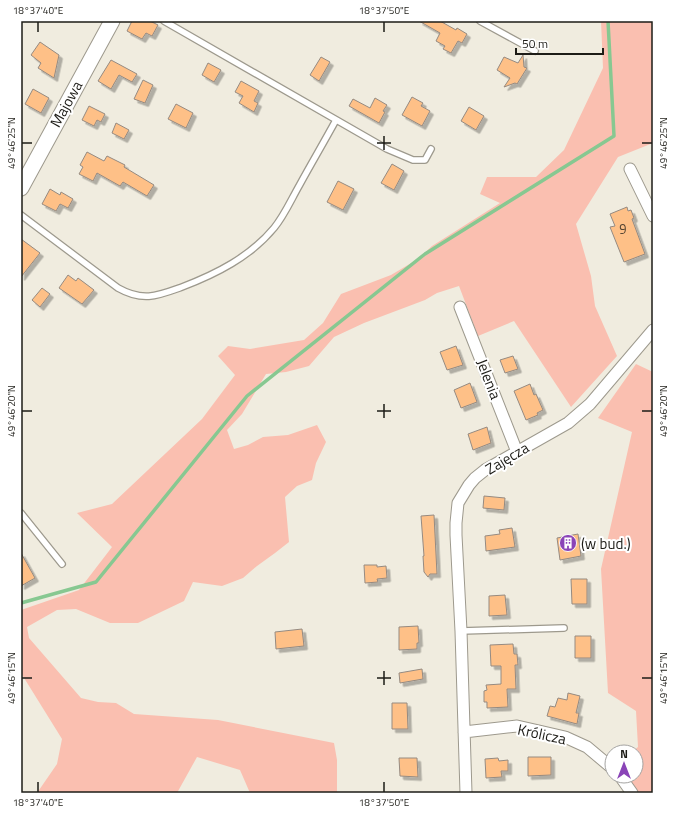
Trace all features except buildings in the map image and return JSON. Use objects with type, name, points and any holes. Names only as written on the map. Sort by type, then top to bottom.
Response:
[{"type":"street","name":"Majowa","points":[[21,188],[112,21]]},
{"type":"street","points":[[630,169],[653,216]]},
{"type":"street","name":"Jelenia","points":[[460,307],[517,452]]},
{"type":"street","name":"Zajęcza","points":[[466,793],[456,529],[458,503],[469,485],[485,470],[568,423],[590,404],[653,330]]},
{"type":"street","name":"Królicza","points":[[464,732],[517,726],[565,737],[587,746],[604,761]]},
{"type":"street","points":[[626,784],[632,793]]},
{"type":"lane","points":[[164,21],[387,149],[413,160],[425,160],[431,149]]},
{"type":"lane","points":[[480,21],[534,51]]},
{"type":"lane","points":[[21,215],[118,288],[130,295],[140,297],[166,292],[200,280],[227,267],[261,241],[274,228],[336,120]]},
{"type":"lane","points":[[21,513],[62,564]]},
{"type":"lane","points":[[461,631],[564,628]]},
{"type":"shaded area","points":[[601,21],[653,21],[653,143],[618,157],[576,224],[591,276],[595,306],[617,356],[571,407],[514,321],[478,336],[459,286],[437,293],[425,300],[364,323],[334,337],[309,366],[286,372],[266,374],[242,414],[227,430],[234,449],[248,445],[263,437],[288,435],[317,425],[326,442],[316,463],[312,480],[297,486],[285,497],[289,542],[243,578],[222,586],[193,582],[184,601],[138,623],[110,623],[76,609],[57,610],[27,627],[29,638],[81,698],[98,702],[116,703],[134,714],[218,720],[334,743],[337,760],[337,793],[250,793],[240,770],[197,757],[177,793],[37,793],[57,764],[62,739],[21,673],[21,610],[79,590],[112,547],[77,513],[112,504],[202,419],[235,375],[218,356],[228,346],[250,349],[304,340],[323,323],[341,294],[391,275],[418,259],[432,246],[500,203],[480,194],[487,177],[536,177],[564,150],[603,68]]},
{"type":"shaded area","points":[[636,364],[653,372],[653,793],[639,793],[633,784],[644,784],[644,744],[638,744],[636,711],[608,693],[601,569],[632,432],[598,418]]},
{"type":"waterway","points":[[21,603],[96,582],[247,396],[425,254],[614,136],[608,21]]},
{"type":"place","name":"(w bud.)","points":[[568,543]]}]
